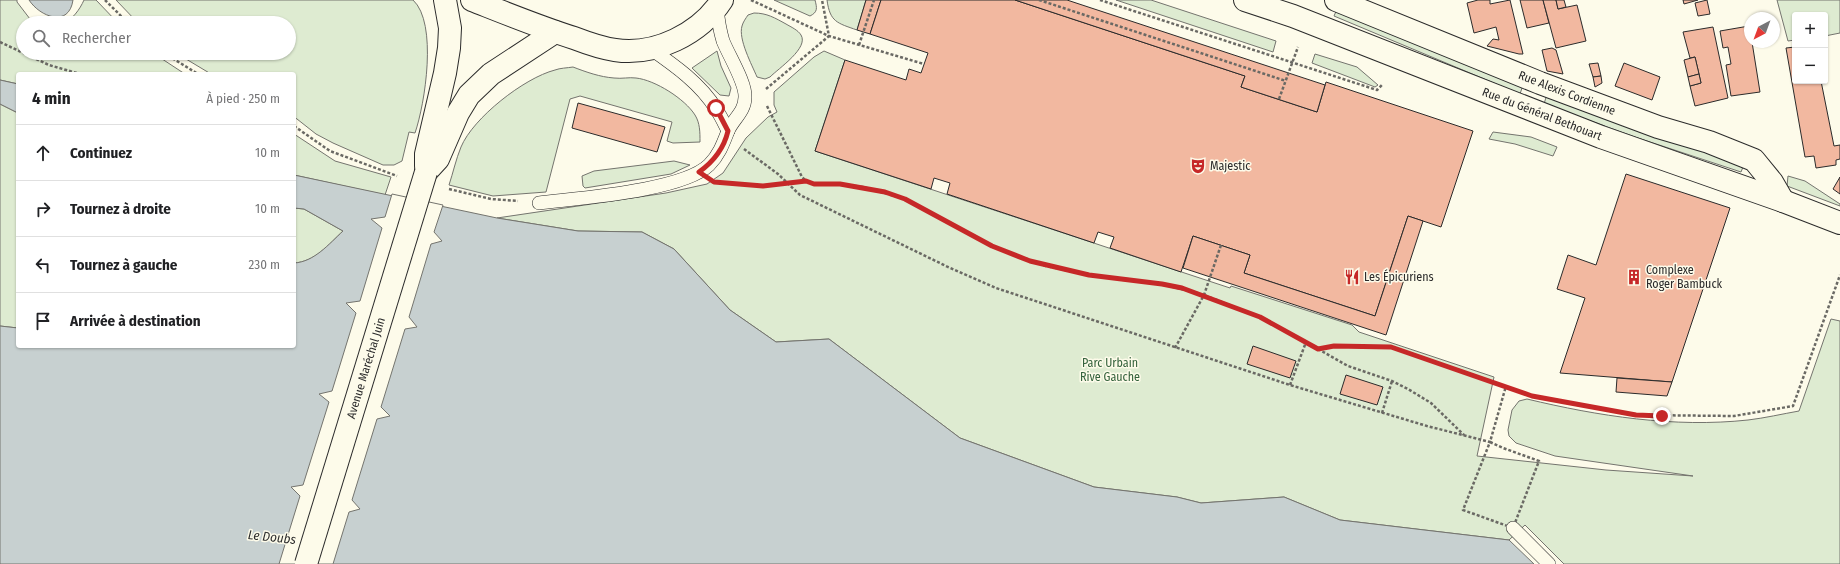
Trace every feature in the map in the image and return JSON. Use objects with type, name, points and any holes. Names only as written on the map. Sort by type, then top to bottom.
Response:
[{"type":"street","points":[[426,172],[426,154],[444,80],[449,48],[450,28],[445,0]]},
{"type":"street","points":[[472,0],[555,32],[615,50],[640,51],[651,49],[677,40],[702,24],[719,4]]},
{"type":"street","name":"Rue du Général Bethouart","points":[[1245,0],[1322,27],[1601,137],[1783,201],[1840,223]]},
{"type":"street","name":"Rue Alexis Cordienne","points":[[1336,0],[1540,83],[1658,127],[1709,142],[1754,160],[1772,182],[1783,201]]},
{"type":"street","points":[[426,172],[438,159],[458,113],[470,95],[496,71],[555,32]]},
{"type":"street","name":"Avenue Maréchal Juin","points":[[306,564],[426,172]]},
{"type":"lane","points":[[539,203],[647,189],[685,179],[709,165],[724,144],[728,131],[738,117],[746,97],[743,84],[723,40],[719,4]]},
{"type":"lane","points":[[651,49],[679,70],[699,88],[716,108],[728,131]]},
{"type":"lane","points":[[1513,528],[1549,564]]},
{"type":"path","points":[[105,0],[121,16]]},
{"type":"path","points":[[751,0],[829,36],[924,64]]},
{"type":"path","points":[[822,0],[829,36]]},
{"type":"path","points":[[859,45],[874,0]]},
{"type":"path","points":[[1039,0],[1286,80]]},
{"type":"path","points":[[1100,0],[1377,90],[1383,84]]},
{"type":"path","points":[[761,93],[829,36]]},
{"type":"path","points":[[1279,99],[1300,40]]},
{"type":"path","points":[[0,42],[16,50]]},
{"type":"path","points":[[38,60],[49,65],[73,72]]},
{"type":"path","points":[[175,60],[195,72]]},
{"type":"path","points":[[764,99],[802,176],[806,181]]},
{"type":"path","points":[[743,149],[778,174],[800,195],[948,267],[996,288],[1290,385],[1382,413],[1490,442],[1539,461],[1513,528],[1463,510],[1490,442],[1506,386]]},
{"type":"path","points":[[699,172],[714,182],[763,186],[806,181],[814,184],[840,184],[863,187],[905,199],[992,246],[1046,266],[1089,275],[1162,284],[1204,295],[1260,317],[1348,366],[1392,381],[1431,403],[1464,435]]},
{"type":"path","points":[[1175,348],[1204,295],[1221,245]]},
{"type":"path","points":[[1318,349],[1334,346],[1391,347],[1539,397],[1636,415],[1734,416],[1793,406],[1840,275]]},
{"type":"path","points":[[1290,385],[1306,342]]},
{"type":"path","points":[[1382,413],[1392,381]]},
{"type":"green space","points":[[0,0],[17,0],[28,16],[16,16],[16,60],[164,60],[182,72],[16,72],[16,84],[0,80]]},
{"type":"green space","points":[[84,0],[96,0],[111,16],[73,16],[78,11]]},
{"type":"green space","points":[[116,0],[413,0],[421,11],[425,26],[427,64],[419,120],[415,133],[409,132],[402,161],[394,165],[383,165],[316,134],[296,119],[296,72],[208,72],[188,60],[296,60],[296,16],[131,16]]},
{"type":"green space","points":[[774,0],[815,0],[816,10],[810,16]]},
{"type":"green space","points":[[827,0],[866,0],[857,30],[836,21],[830,13]]},
{"type":"green space","points":[[1116,0],[1151,0],[1276,41],[1273,52]]},
{"type":"green space","points":[[1777,0],[1840,0],[1840,33],[1828,35],[1828,12],[1792,12],[1792,40],[1788,41]]},
{"type":"green space","points":[[1337,9],[1523,85],[1520,94],[1334,16]]},
{"type":"green space","points":[[754,13],[767,15],[786,24],[801,35],[802,40],[801,46],[792,58],[770,77],[765,79],[757,77],[746,52],[742,38],[741,31],[743,23],[748,15]]},
{"type":"green space","points":[[717,51],[721,66],[731,88],[729,96],[720,95],[692,68]]},
{"type":"green space","name":"Parc Urbain Rive Gauche","points":[[824,51],[845,60],[815,151],[1230,288],[1231,286],[1352,325],[1359,332],[1494,377],[1477,456],[1606,470],[1693,476],[1555,456],[1516,443],[1509,436],[1508,430],[1512,410],[1519,401],[1527,399],[1581,411],[1636,419],[1692,422],[1748,420],[1799,411],[1831,319],[1840,321],[1840,564],[1564,564],[1525,525],[1509,540],[1340,520],[1284,497],[1201,503],[1177,497],[1094,487],[960,438],[829,339],[776,342],[730,310],[674,249],[642,232],[578,231],[497,218],[666,193],[707,184],[723,173],[746,138],[768,117],[777,112],[774,105],[774,92],[814,57]]},
{"type":"green space","points":[[1315,54],[1357,67],[1378,85],[1375,87],[1312,63]]},
{"type":"green space","points":[[573,67],[604,77],[633,78],[652,82],[669,91],[684,103],[697,118],[700,131],[700,142],[673,143],[667,141],[672,122],[580,96],[570,99],[546,192],[493,196],[449,185],[461,147],[476,124],[488,112],[515,90],[529,81],[557,69]]},
{"type":"green space","points":[[1547,94],[1745,162],[1741,172],[1635,137],[1544,104]]},
{"type":"green space","points":[[0,104],[16,112],[16,328],[0,326]]},
{"type":"green space","points":[[1493,132],[1531,137],[1557,147],[1553,156],[1515,144],[1489,139]]},
{"type":"green space","points":[[296,135],[335,161],[391,177],[385,195],[296,175]]},
{"type":"green space","points":[[674,161],[690,165],[671,174],[585,188],[583,186],[582,176],[594,171]]},
{"type":"green space","points":[[1788,176],[1805,181],[1840,204],[1840,206],[1787,186]]},
{"type":"green space","points":[[296,208],[304,209],[343,231],[321,252],[302,262],[296,263]]},
{"type":"water","points":[[29,0],[73,0],[70,9],[62,16],[47,15],[34,6]]},
{"type":"water","points":[[0,80],[16,84],[16,112],[0,104]]},
{"type":"water","name":"Le Doubs","points":[[296,175],[497,218],[578,231],[642,232],[674,249],[730,310],[776,342],[829,339],[960,438],[1094,487],[1177,497],[1201,503],[1284,497],[1340,520],[1509,540],[1534,564],[0,564],[0,326],[16,328],[16,348],[296,348],[296,263],[315,256],[321,252],[343,231],[304,209],[296,208]]},
{"type":"pier","points":[[392,194],[443,205],[434,232],[442,241],[431,244],[409,317],[417,327],[405,329],[381,407],[390,416],[377,419],[352,500],[360,509],[349,512],[333,564],[279,564],[300,496],[291,487],[303,485],[329,402],[319,394],[332,391],[356,313],[346,303],[360,301],[382,228],[371,219],[385,217]]},
{"type":"building","points":[[866,0],[881,0],[870,34],[857,30]]},
{"type":"building","points":[[881,0],[1015,0],[1245,76],[1241,87],[1317,112],[1326,82],[1473,131],[1441,227],[1408,216],[1375,316],[1244,273],[1250,255],[1193,236],[1181,272],[1110,248],[1114,237],[1098,232],[1094,243],[947,194],[950,183],[934,178],[931,189],[815,151],[845,60],[906,80],[909,69],[921,73],[928,53],[870,34]]},
{"type":"building","points":[[1015,0],[1067,0],[1325,85],[1317,112],[1241,87],[1245,76]]},
{"type":"building","points":[[1478,0],[1490,0],[1490,4],[1510,0],[1523,54],[1487,46],[1493,39],[1499,40],[1496,27],[1474,33],[1467,3]]},
{"type":"building","points":[[1520,0],[1543,0],[1549,23],[1527,28]]},
{"type":"building","points":[[1543,0],[1556,0],[1558,9],[1577,5],[1586,41],[1556,48]]},
{"type":"building","points":[[1556,0],[1564,0],[1566,7],[1558,9]]},
{"type":"building","points":[[1683,0],[1698,0],[1684,4]]},
{"type":"building","points":[[1707,0],[1710,14],[1698,16],[1695,3]]},
{"type":"building","points":[[1713,27],[1728,98],[1695,106],[1690,86],[1701,83],[1695,57],[1690,58],[1683,32]]},
{"type":"building","points":[[1744,27],[1744,48],[1753,48],[1760,92],[1731,96],[1726,65],[1731,64],[1728,47],[1723,48],[1720,31]]},
{"type":"building","points":[[1792,47],[1792,82],[1786,48]]},
{"type":"building","points":[[1552,48],[1556,50],[1563,74],[1547,71],[1542,50]]},
{"type":"building","points":[[1695,57],[1699,74],[1688,77],[1684,60]]},
{"type":"building","points":[[1598,63],[1601,76],[1593,77],[1589,64]]},
{"type":"building","points":[[1624,63],[1660,77],[1652,100],[1615,86]]},
{"type":"building","points":[[1699,74],[1701,83],[1690,86],[1688,77]]},
{"type":"building","points":[[1601,76],[1602,83],[1595,87],[1593,77]]},
{"type":"building","points":[[1792,84],[1822,84],[1834,146],[1840,145],[1840,159],[1836,160],[1836,165],[1816,168],[1814,156],[1805,157]]},
{"type":"building","points":[[578,103],[665,127],[657,152],[572,128]]},
{"type":"building","name":"Complexe Roger Bambuck","points":[[1626,174],[1730,208],[1672,382],[1560,373],[1585,298],[1557,289],[1568,255],[1596,265]]},
{"type":"building","points":[[1840,177],[1840,194],[1833,189]]},
{"type":"building","points":[[1408,216],[1423,221],[1386,335],[1183,268],[1193,236],[1250,255],[1244,273],[1375,316]]},
{"type":"building","points":[[1253,346],[1296,361],[1290,378],[1247,364]]},
{"type":"building","points":[[1346,375],[1383,387],[1377,405],[1340,394]]},
{"type":"building","points":[[1617,378],[1672,382],[1667,396],[1616,392]]},
{"type":"place","name":"Majestic","points":[[1198,166]]},
{"type":"place","name":"Les Épicuriens","points":[[1352,277]]},
{"type":"place","name":"Complexe Roger Bambuck","points":[[1634,277]]},
{"type":"route","points":[[716,108],[728,131],[724,144],[709,165],[699,172],[714,182],[763,186],[806,181],[814,184],[840,184],[863,187],[885,192],[905,199],[992,246],[1030,261],[1089,275],[1182,288],[1260,317],[1318,349],[1334,346],[1356,345],[1391,347],[1532,396],[1603,410],[1636,415],[1662,416]]}]
